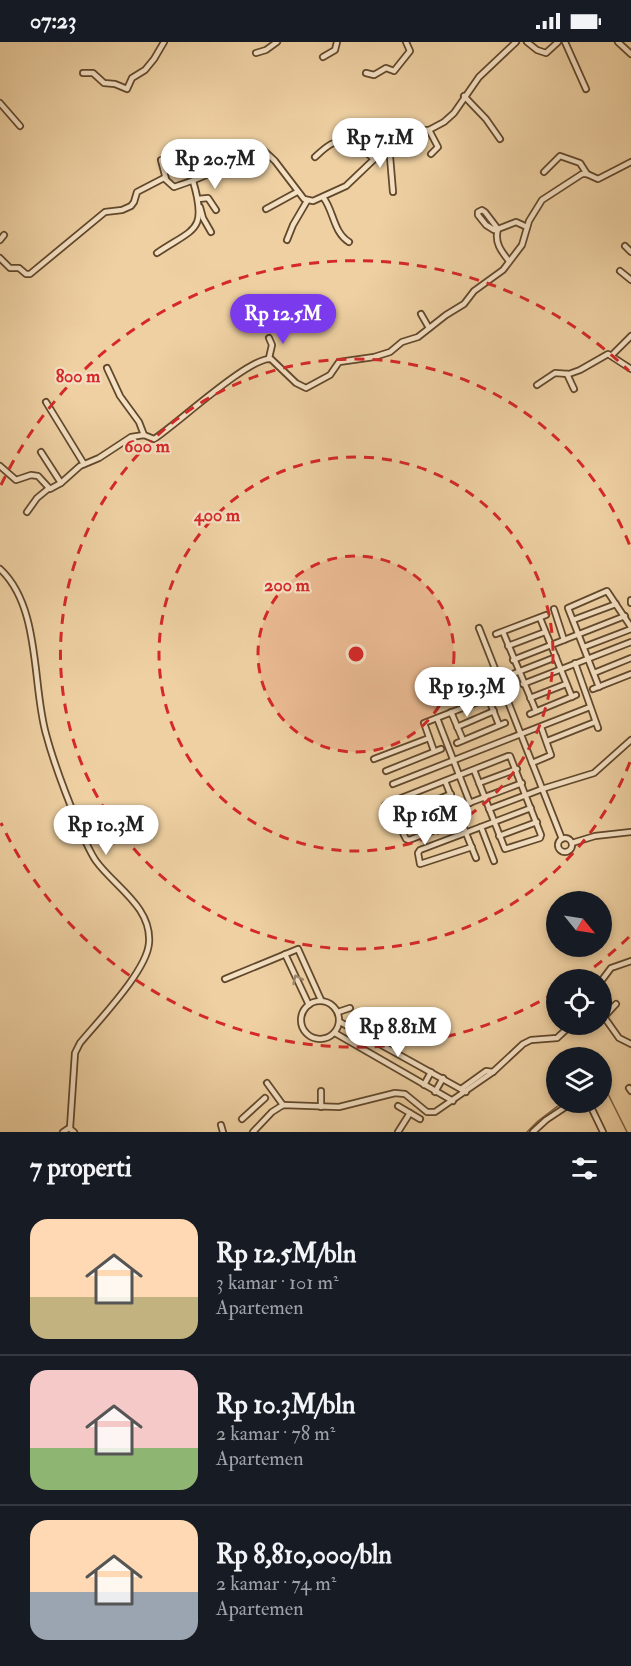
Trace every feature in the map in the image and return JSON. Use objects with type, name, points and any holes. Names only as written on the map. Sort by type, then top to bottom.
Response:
[{"type":"street","points":[[83,73],[93,73],[104,83],[115,84],[127,89],[132,78],[145,70],[164,42]]},
{"type":"street","points":[[256,53],[277,42]]},
{"type":"street","points":[[323,57],[334,50],[337,42]]},
{"type":"street","points":[[366,73],[374,75],[386,68],[394,71],[410,51],[406,42]]},
{"type":"street","points":[[287,240],[307,201],[323,197],[350,184],[389,145],[422,130],[429,130],[450,118],[486,69],[516,42]]},
{"type":"street","points":[[527,42],[537,50],[546,53],[558,42]]},
{"type":"street","points":[[565,42],[586,88]]},
{"type":"street","points":[[618,42],[631,54]]},
{"type":"street","points":[[464,96],[486,119],[500,139]]},
{"type":"street","points":[[0,103],[20,126]]},
{"type":"street","points":[[429,130],[438,147],[431,154]]},
{"type":"street","points":[[315,157],[335,141],[340,140],[347,143],[352,140],[374,159]]},
{"type":"street","points":[[389,145],[393,192]]},
{"type":"street","points":[[160,160],[166,179],[174,187],[234,163],[262,147],[297,192],[307,201]]},
{"type":"street","points":[[544,172],[558,154],[580,163],[587,174]]},
{"type":"street","points":[[269,358],[299,386],[309,388],[330,375],[339,362],[380,356],[390,352],[402,342],[418,337],[464,304],[474,291],[499,273],[524,241],[527,227],[542,200],[582,174],[598,179],[631,162]]},
{"type":"street","points":[[0,258],[10,268],[19,268],[26,274],[30,274],[105,212],[123,210],[134,202],[137,192],[166,179]]},
{"type":"street","points":[[193,181],[203,218],[211,232]]},
{"type":"street","points":[[266,209],[297,192]]},
{"type":"street","points":[[323,197],[331,207],[339,233],[349,242]]},
{"type":"street","points":[[198,200],[208,198],[216,210]]},
{"type":"street","points":[[157,253],[194,230],[198,221],[198,200]]},
{"type":"street","points":[[509,261],[498,247],[498,229],[485,212],[482,210],[478,212],[489,228],[494,230],[498,229],[514,222],[527,227]]},
{"type":"street","points":[[625,246],[631,252]]},
{"type":"street","points":[[620,271],[631,280]]},
{"type":"street","points":[[421,314],[429,328]]},
{"type":"street","points":[[612,355],[631,336]]},
{"type":"street","points":[[269,338],[272,345],[269,358]]},
{"type":"street","points":[[537,385],[555,373],[567,374],[584,369],[606,354],[612,355],[631,369]]},
{"type":"street","points":[[27,512],[36,498],[61,483],[84,464],[99,458],[131,437],[144,435],[154,440],[244,369],[269,358]]},
{"type":"street","points":[[107,368],[120,396],[139,422],[144,435]]},
{"type":"street","points":[[567,374],[574,389]]},
{"type":"street","points":[[46,402],[84,464]]},
{"type":"street","points":[[41,452],[61,483]]},
{"type":"street","points":[[0,466],[16,480],[31,475],[38,476],[48,489]]},
{"type":"street","points":[[0,569],[7,576],[19,597],[32,636],[45,732],[78,825],[94,859],[110,879],[138,906],[147,923],[149,943],[142,965],[80,1043],[75,1053],[72,1130],[67,1128],[63,1132]]},
{"type":"street","points":[[584,647],[631,628],[607,591],[568,607],[594,673],[596,688],[631,674]]},
{"type":"street","points":[[573,620],[616,604]]},
{"type":"street","points":[[554,609],[564,640]]},
{"type":"street","points":[[496,634],[546,615]]},
{"type":"street","points":[[513,660],[625,616]]},
{"type":"street","points":[[503,632],[530,698],[533,712],[574,696],[566,684],[540,618]]},
{"type":"street","points":[[479,628],[562,839],[559,847],[563,852],[570,850],[572,843]]},
{"type":"street","points":[[508,646],[545,632]]},
{"type":"street","points":[[523,684],[631,642]]},
{"type":"street","points":[[500,680],[556,657]]},
{"type":"street","points":[[594,673],[631,658]]},
{"type":"street","points":[[575,663],[598,728]]},
{"type":"street","points":[[530,698],[566,684]]},
{"type":"street","points":[[457,743],[502,724],[485,690]]},
{"type":"street","points":[[434,751],[424,724],[488,698]]},
{"type":"street","points":[[393,784],[590,707]]},
{"type":"street","points":[[457,727],[494,711]]},
{"type":"street","points":[[451,712],[463,740]]},
{"type":"street","points":[[437,718],[470,803]]},
{"type":"street","points":[[547,741],[596,722]]},
{"type":"street","points":[[532,763],[551,755],[541,727]]},
{"type":"street","points":[[374,759],[429,738]]},
{"type":"street","points":[[489,810],[542,789],[594,773],[631,740]]},
{"type":"street","points":[[386,771],[441,749]]},
{"type":"street","points":[[451,794],[393,818],[386,804],[510,756],[517,769],[541,836],[506,850],[474,770]]},
{"type":"street","points":[[479,783],[517,769]]},
{"type":"street","points":[[445,781],[476,858]]},
{"type":"street","points":[[461,820],[409,840],[402,831],[403,828],[522,783]]},
{"type":"street","points":[[472,847],[422,865],[418,853],[420,850],[531,808]]},
{"type":"street","points":[[499,836],[537,822]]},
{"type":"street","points":[[481,827],[494,861]]},
{"type":"street","points":[[572,843],[589,837],[631,832]]},
{"type":"street","points":[[562,839],[569,839],[572,843]]},
{"type":"street","points":[[225,979],[299,949],[321,1000]]},
{"type":"street","points":[[285,954],[309,1005]]},
{"type":"street","points":[[610,969],[631,961]]},
{"type":"street","points":[[321,1000],[330,1003],[338,1012],[340,1022],[334,1033],[326,1039],[320,1040],[306,1033],[301,1018],[309,1005],[321,1000]]},
{"type":"street","points":[[612,1007],[616,1004]]},
{"type":"street","points":[[338,1012],[350,1008]]},
{"type":"street","points":[[340,1022],[464,1090]]},
{"type":"street","points":[[612,1028],[619,1038],[631,1044]]},
{"type":"street","points":[[334,1033],[453,1101]]},
{"type":"street","points":[[254,1132],[268,1115],[283,1106],[344,1106],[400,1092],[431,1113],[453,1101],[486,1071],[493,1072],[525,1043],[550,1040],[560,1035]]},
{"type":"street","points":[[424,1085],[431,1072]]},
{"type":"street","points":[[435,1092],[443,1078]]},
{"type":"street","points":[[267,1083],[283,1106]]},
{"type":"street","points":[[321,1091],[321,1107]]},
{"type":"street","points":[[242,1119],[265,1098]]},
{"type":"street","points":[[258,1105],[268,1115]]},
{"type":"street","points":[[398,1106],[420,1119]]},
{"type":"street","points":[[398,1132],[410,1113]]},
{"type":"street","points":[[533,1132],[556,1113]]},
{"type":"street","points":[[594,1113],[603,1132]]},
{"type":"street","points":[[221,1125],[224,1132]]},
{"type":"waterway","points":[[612,1102],[627,1132]]},
{"type":"waterway","points":[[527,1132],[549,1113]]}]
